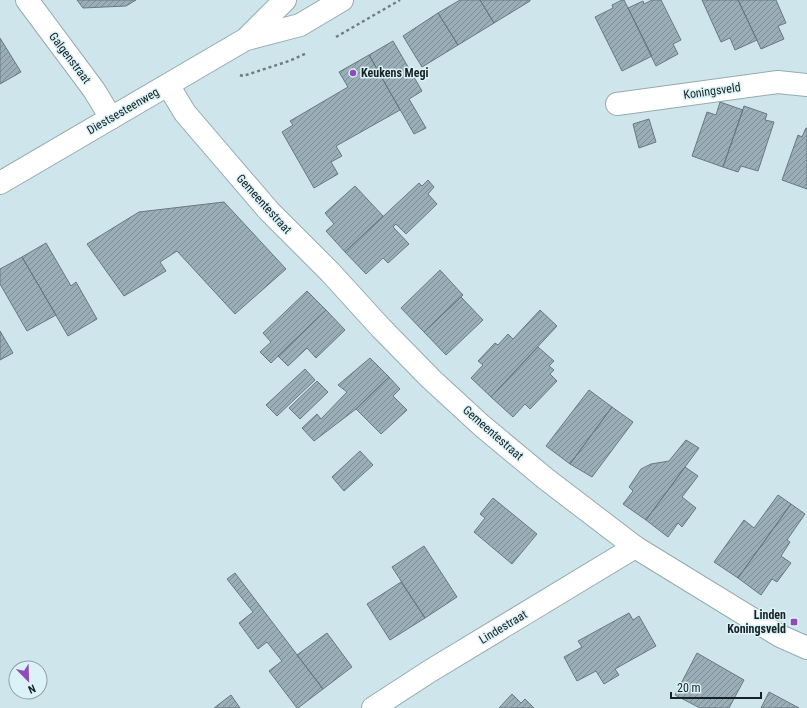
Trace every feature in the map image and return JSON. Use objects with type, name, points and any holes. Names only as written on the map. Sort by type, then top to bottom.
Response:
[{"type":"street","name":"Galgenstraat","points":[[27,0],[94,90],[111,118]]},
{"type":"street","name":"Diestsesteenweg","points":[[0,183],[246,39],[285,0]]},
{"type":"street","name":"Diestsesteenweg","points":[[246,39],[300,25],[342,0]]},
{"type":"street","name":"Koningsveld","points":[[617,104],[778,82],[807,86]]},
{"type":"street","name":"Gemeentestraat","points":[[168,84],[184,114],[270,211],[432,379],[481,425],[546,479],[635,547],[780,636],[807,648]]},
{"type":"street","name":"Lindestraat","points":[[373,708],[430,671],[635,547]]},
{"type":"building","points":[[77,0],[136,0],[126,6],[83,8]]},
{"type":"building","points":[[460,0],[480,0],[494,23],[458,45],[438,13]]},
{"type":"building","points":[[480,0],[530,0],[530,1],[494,23]]},
{"type":"building","points":[[624,0],[652,56],[622,71],[595,17],[613,8],[612,5]]},
{"type":"building","points":[[652,0],[661,0],[681,40],[673,44],[678,54],[656,66],[628,8],[643,1],[644,4]]},
{"type":"building","points":[[702,0],[738,0],[757,40],[735,50],[730,38],[721,42]]},
{"type":"building","points":[[738,0],[776,0],[786,23],[778,26],[784,39],[761,49]]},
{"type":"building","points":[[438,13],[458,45],[422,67],[403,36]]},
{"type":"building","points":[[0,38],[21,72],[0,84]]},
{"type":"building","points":[[393,41],[422,91],[409,99],[426,128],[414,134],[369,55]]},
{"type":"building","points":[[369,55],[400,110],[336,146],[342,156],[331,162],[338,174],[314,188],[282,132],[293,125],[290,121],[348,87],[339,72]]},
{"type":"building","points":[[720,102],[743,110],[723,167],[692,156],[707,112],[716,115]]},
{"type":"building","points":[[744,106],[767,114],[765,120],[774,122],[758,171],[741,166],[738,172],[723,167]]},
{"type":"building","points":[[649,119],[656,142],[639,148],[633,124]]},
{"type":"building","points":[[806,128],[807,189],[782,180],[798,135],[802,137]]},
{"type":"building","points":[[428,180],[434,187],[428,194],[437,204],[406,234],[396,224],[393,227],[409,244],[388,263],[383,258],[366,274],[345,252],[419,183],[422,186]]},
{"type":"building","points":[[355,186],[383,216],[345,252],[326,231],[334,224],[325,213]]},
{"type":"building","points":[[224,202],[286,269],[235,314],[177,251],[160,262],[166,271],[124,296],[87,244],[139,212]]},
{"type":"building","points":[[46,243],[71,286],[76,282],[97,319],[68,336],[22,257]]},
{"type":"building","points":[[22,257],[56,315],[27,331],[0,284],[0,269]]},
{"type":"building","points":[[440,270],[463,295],[424,332],[401,308]]},
{"type":"building","points":[[307,291],[326,310],[271,363],[260,352],[271,342],[263,333]]},
{"type":"building","points":[[461,297],[483,320],[446,355],[424,332]]},
{"type":"building","points":[[326,310],[345,330],[316,358],[307,348],[288,366],[278,356]]},
{"type":"building","points":[[540,310],[557,326],[491,397],[471,378],[483,365],[478,361],[495,343],[498,345],[508,334],[513,339]]},
{"type":"building","points":[[0,331],[13,353],[0,360]]},
{"type":"building","points":[[538,347],[554,361],[549,366],[554,370],[550,374],[557,381],[530,409],[525,404],[513,417],[491,397]]},
{"type":"building","points":[[370,358],[389,377],[356,409],[314,441],[302,428],[317,414],[321,419],[347,392],[338,385]]},
{"type":"building","points":[[305,369],[315,380],[277,416],[266,405]]},
{"type":"building","points":[[389,377],[400,389],[393,396],[407,410],[381,434],[356,409]]},
{"type":"building","points":[[317,381],[328,392],[300,419],[289,408]]},
{"type":"building","points":[[589,390],[612,407],[570,464],[546,446]]},
{"type":"building","points":[[612,407],[633,422],[592,477],[570,464]]},
{"type":"building","points":[[686,440],[699,448],[646,520],[623,504],[633,491],[629,487],[641,469],[651,464],[669,461]]},
{"type":"building","points":[[360,451],[373,465],[344,491],[332,477]]},
{"type":"building","points":[[685,467],[698,476],[682,497],[696,508],[682,527],[678,523],[668,537],[646,520]]},
{"type":"building","points":[[778,495],[791,504],[738,578],[714,562],[744,520],[754,528]]},
{"type":"building","points":[[493,498],[537,534],[512,564],[474,532],[485,518],[480,514]]},
{"type":"building","points":[[791,504],[805,514],[787,540],[790,542],[781,556],[791,563],[777,582],[772,579],[761,595],[738,578]]},
{"type":"building","points":[[424,546],[457,597],[425,618],[392,567]]},
{"type":"building","points":[[235,573],[323,689],[298,708],[269,671],[282,661],[267,642],[258,649],[239,623],[253,612],[227,579]]},
{"type":"building","points":[[401,582],[425,618],[390,640],[367,604]]},
{"type":"building","points":[[629,613],[633,620],[639,616],[656,646],[615,669],[619,675],[604,684],[596,671],[577,681],[564,657],[582,647],[578,641]]},
{"type":"building","points":[[327,633],[352,667],[323,689],[297,655]]},
{"type":"building","points":[[697,653],[744,680],[729,708],[700,708],[675,695]]},
{"type":"building","points":[[769,692],[799,708],[761,708]]},
{"type":"building","points":[[512,694],[521,703],[525,699],[534,708],[499,708]]},
{"type":"building","points":[[231,695],[240,708],[214,708]]},
{"type":"place","name":"Keukens Megi","points":[[353,73]]},
{"type":"place","name":"Linden Koningsveld","points":[[794,622]]}]
